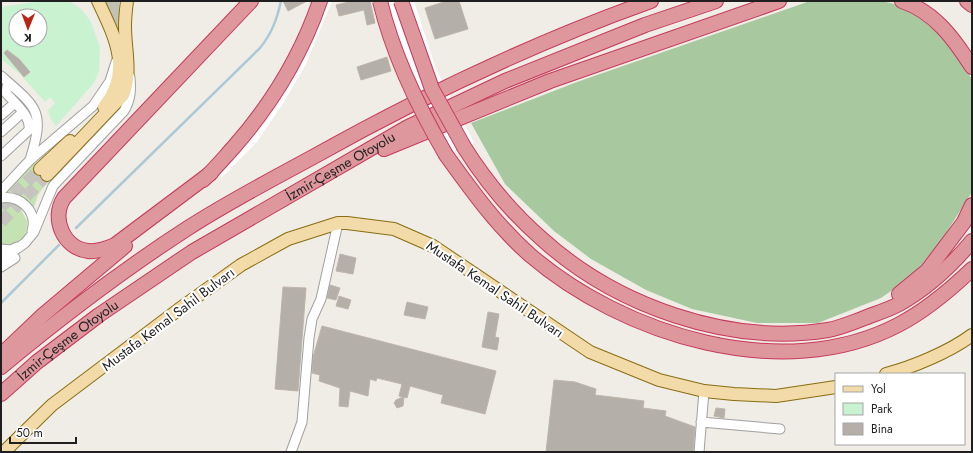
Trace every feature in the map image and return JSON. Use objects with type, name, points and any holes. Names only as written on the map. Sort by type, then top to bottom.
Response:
[{"type":"highway","points":[[211,174],[115,245],[102,250],[87,251],[75,247],[65,237],[60,228],[59,213],[64,198],[251,1]]},
{"type":"highway","points":[[1,355],[43,315],[211,174],[250,129],[278,91],[312,23],[320,1]]},
{"type":"highway","points":[[380,1],[391,41],[429,125],[446,155],[481,205],[531,255],[568,282],[612,309],[650,326],[690,338],[755,350],[808,351],[833,347],[868,337],[897,325],[943,294],[972,269]]},
{"type":"highway","points":[[401,1],[422,65],[432,89],[464,147],[484,178],[509,208],[542,240],[580,269],[617,291],[655,308],[687,320],[732,330],[759,334],[785,334],[828,330],[898,304],[924,287],[963,252],[972,241]]},
{"type":"highway","name":"İzmir-Çeşme Otoyolu","points":[[1,368],[44,331],[189,228],[262,186],[388,115],[496,63],[614,14],[651,1]]},
{"type":"highway","name":"İzmir-Çeşme Otoyolu","points":[[1,394],[37,362],[99,315],[192,252],[408,127],[505,81],[645,25],[716,1]]},
{"type":"highway","points":[[336,169],[550,81],[779,1]]},
{"type":"highway","points":[[902,1],[932,17],[952,37],[972,67]]},
{"type":"highway","points":[[967,1],[972,5]]},
{"type":"highway","points":[[874,314],[927,271],[964,222],[972,205]]},
{"type":"main road","points":[[98,1],[116,39],[119,55],[119,80],[111,99],[44,172],[123,95],[127,86],[128,66],[125,26],[127,1]]},
{"type":"main road","points":[[125,26],[132,1]]},
{"type":"main road","name":"Mustafa Kemal Sahil Bulvarı","points":[[4,452],[52,405],[241,265],[288,239],[338,223],[394,229],[415,236],[433,246],[590,352],[659,380],[704,391],[776,396],[835,387]]},
{"type":"main road","points":[[889,373],[964,341],[972,335]]},
{"type":"street","points":[[1,191],[30,160],[93,106],[110,81],[119,55]]},
{"type":"street","points":[[1,260],[25,243],[34,232],[53,186],[112,124],[129,102],[131,90],[128,66]]},
{"type":"street","points":[[1,76],[6,87],[6,94],[23,112],[30,125],[29,130],[1,156]]},
{"type":"street","points":[[6,87],[36,111],[38,119],[37,138],[30,160]]},
{"type":"street","points":[[1,115],[15,103]]},
{"type":"street","points":[[1,132],[23,112]]},
{"type":"street","points":[[1,198],[19,200],[31,212],[33,228],[20,254],[1,267]]},
{"type":"street","points":[[291,452],[302,422],[312,319],[321,299],[338,223]]},
{"type":"street","points":[[1,249],[11,250],[25,243]]},
{"type":"street","points":[[699,452],[704,391]]},
{"type":"street","points":[[701,422],[780,429]]},
{"type":"shaded area","points":[[101,1],[119,1],[121,37],[117,37]]},
{"type":"green space","points":[[42,1],[69,1],[81,9],[90,20],[100,47],[99,71],[94,83],[56,126],[50,118],[48,110],[55,103],[50,97],[45,102],[20,74],[1,59],[1,7]]},
{"type":"green space","points":[[810,1],[881,1],[895,4],[928,20],[961,59],[972,80],[972,192],[924,268],[881,298],[818,323],[757,323],[692,309],[646,290],[591,259],[554,231],[505,184],[471,123],[577,82]]},
{"type":"green space","points":[[34,162],[50,178],[38,195],[34,207],[18,195],[3,194]]},
{"type":"green space","points":[[6,204],[20,208],[27,221],[27,227],[24,237],[17,243],[1,245],[1,205]]},
{"type":"pier","points":[[314,1],[332,1],[306,64],[284,102],[257,142],[222,177],[210,164],[242,132],[277,82],[302,34]]},
{"type":"pier","points":[[374,1],[414,1],[436,69],[474,143],[438,158],[416,116],[401,80]]},
{"type":"building","points":[[283,1],[307,1],[288,11]]},
{"type":"building","points":[[353,1],[370,1],[375,23],[367,25],[364,10],[339,16],[336,5]]},
{"type":"building","points":[[447,1],[459,1],[468,29],[435,39],[425,8]]},
{"type":"building","points":[[7,50],[19,59],[30,72],[24,77],[4,53]]},
{"type":"building","points":[[387,57],[391,71],[361,80],[357,67]]},
{"type":"building","points":[[340,254],[356,258],[353,274],[336,271]]},
{"type":"building","points":[[330,285],[340,288],[336,300],[327,298]]},
{"type":"building","points":[[283,287],[306,288],[298,391],[275,389]]},
{"type":"building","points":[[339,296],[351,300],[348,309],[336,306]]},
{"type":"building","points":[[407,302],[428,307],[425,319],[404,315]]},
{"type":"building","points":[[488,312],[499,314],[495,337],[499,338],[497,350],[482,347]]},
{"type":"building","points":[[322,326],[496,371],[485,414],[441,403],[443,395],[410,386],[407,398],[404,397],[403,406],[397,408],[394,403],[396,400],[403,397],[399,396],[402,384],[377,378],[376,381],[370,379],[368,396],[350,391],[348,407],[339,406],[340,388],[319,381],[320,375],[312,373],[313,357]]},
{"type":"building","points":[[554,380],[575,382],[596,389],[595,395],[644,401],[643,408],[666,411],[665,416],[695,427],[693,452],[546,452]]},
{"type":"building","points":[[716,408],[725,409],[724,418],[714,416]]},
{"type":"waterway","points":[[76,228],[260,48],[274,26],[281,1]]},
{"type":"waterway","points":[[1,303],[59,245]]},
{"type":"tunnel","points":[[1,207],[40,169]]},
{"type":"tunnel","points":[[1,222],[47,175]]}]
